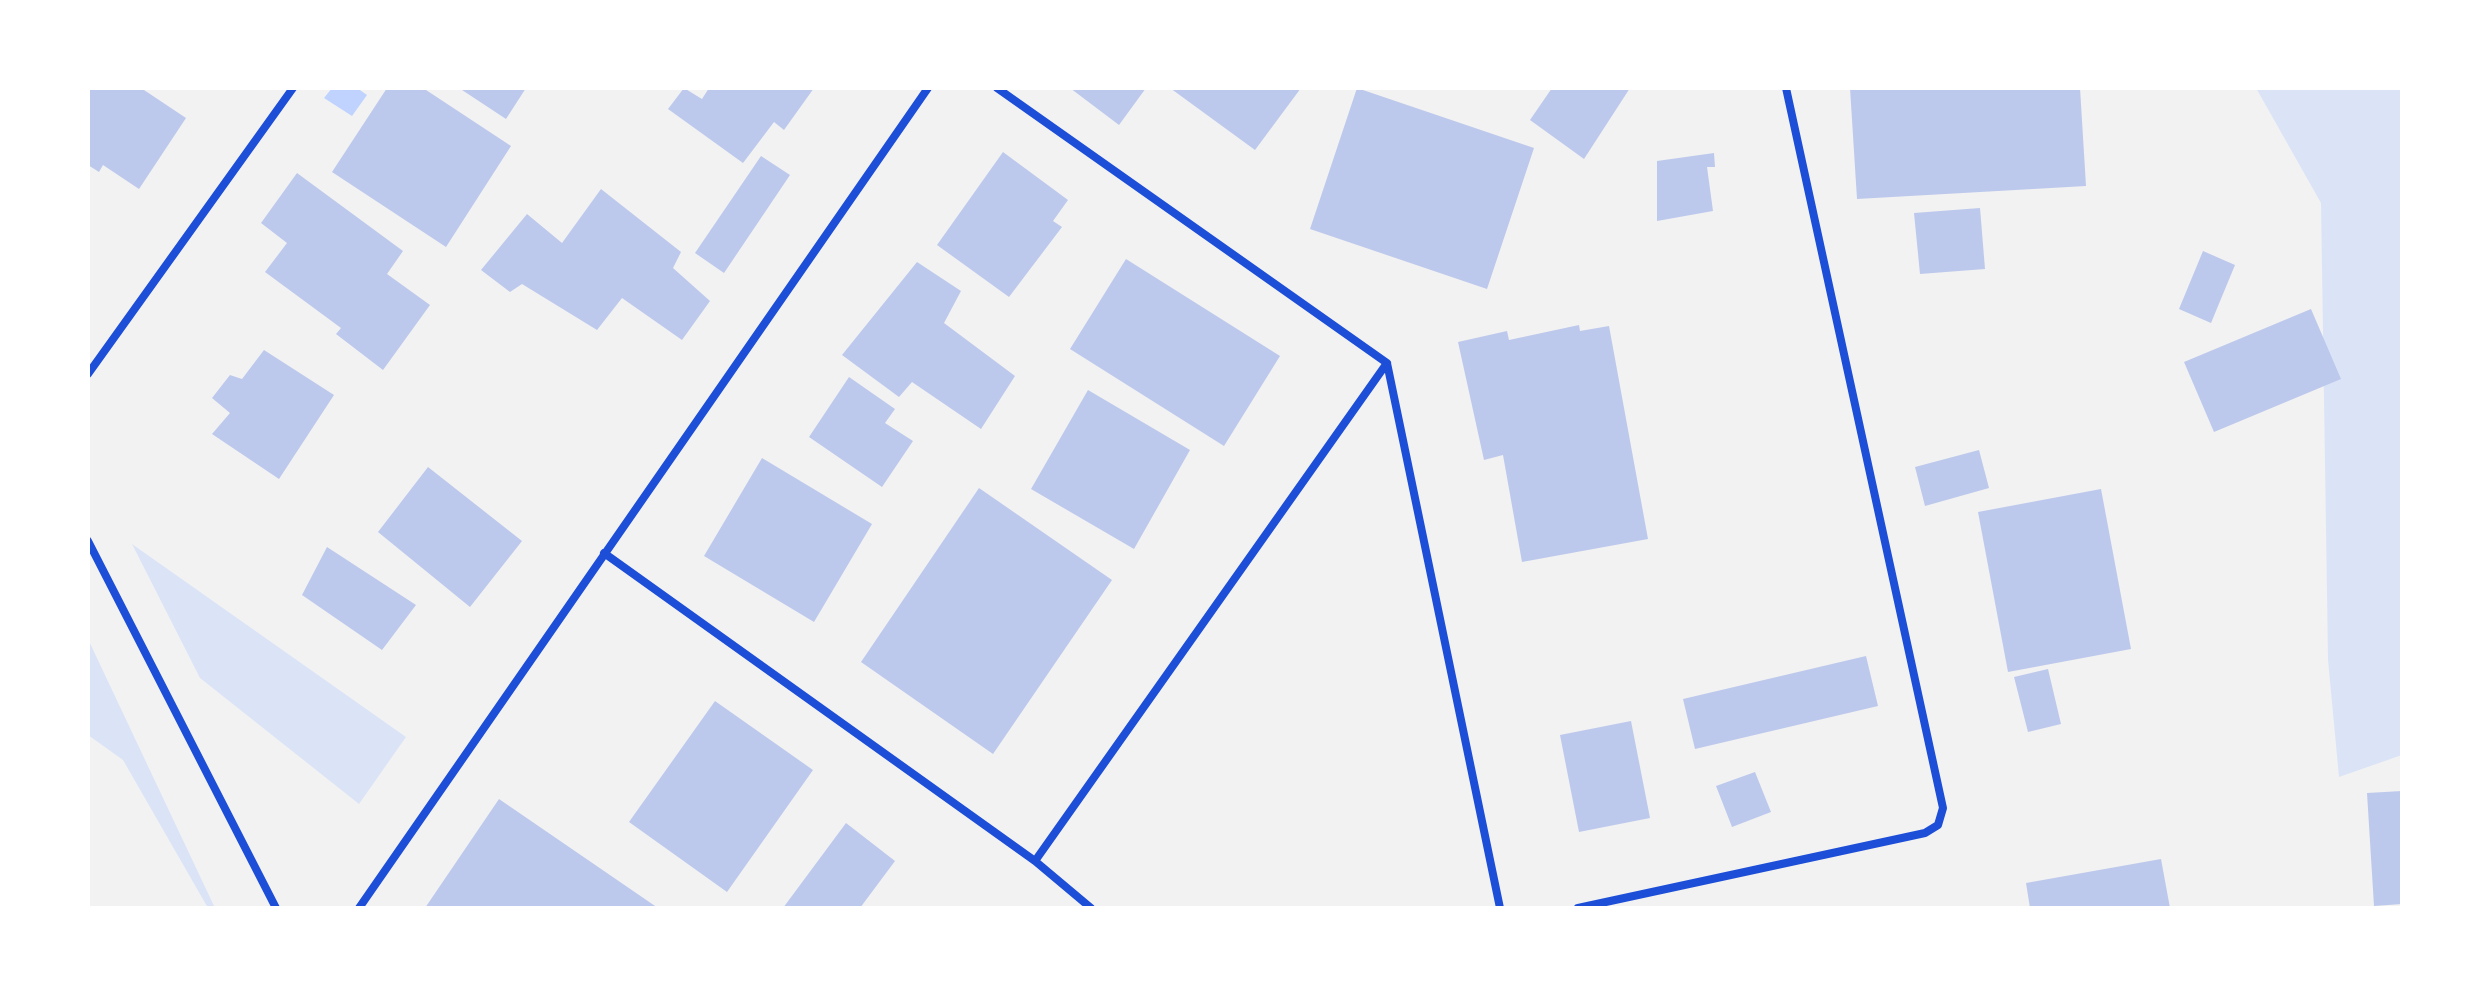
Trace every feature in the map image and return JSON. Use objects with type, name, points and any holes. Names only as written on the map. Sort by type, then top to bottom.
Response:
[{"type":"street","points":[[88,374],[293,88]]},
{"type":"street","points":[[359,908],[928,88]]},
{"type":"street","points":[[997,88],[1387,363],[1500,908]]},
{"type":"street","points":[[1578,908],[1925,833],[1938,825],[1943,808],[1786,88]]},
{"type":"street","points":[[1035,861],[1387,363]]},
{"type":"street","points":[[88,541],[276,908]]},
{"type":"street","points":[[604,553],[1035,861],[1091,908]]},
{"type":"shaded area","points":[[2256,88],[2402,88],[2402,755],[2339,777],[2328,660],[2321,203]]},
{"type":"shaded area","points":[[132,544],[406,737],[359,804],[200,678]]},
{"type":"shaded area","points":[[88,639],[215,908],[208,908],[123,760],[88,735]]},
{"type":"water","points":[[332,88],[357,88],[367,95],[352,116],[324,98]]},
{"type":"building","points":[[88,88],[141,88],[186,118],[139,189],[103,165],[99,172],[88,165]]},
{"type":"building","points":[[387,88],[423,88],[511,146],[446,247],[332,172]]},
{"type":"building","points":[[459,88],[526,88],[506,119]]},
{"type":"building","points":[[684,88],[702,99],[709,88],[814,88],[784,130],[774,122],[743,163],[668,109]]},
{"type":"building","points":[[1070,88],[1146,88],[1119,125]]},
{"type":"building","points":[[1170,88],[1301,88],[1255,150]]},
{"type":"building","points":[[1357,88],[1534,148],[1487,289],[1310,229]]},
{"type":"building","points":[[1552,88],[1630,88],[1584,159],[1530,120]]},
{"type":"building","points":[[1850,88],[2080,88],[2086,186],[1857,199]]},
{"type":"building","points":[[1003,152],[1068,200],[1053,221],[1062,227],[1009,297],[937,245]]},
{"type":"building","points":[[1714,153],[1715,167],[1707,167],[1713,211],[1657,221],[1657,161]]},
{"type":"building","points":[[761,156],[790,175],[724,273],[695,253]]},
{"type":"building","points":[[297,173],[403,251],[387,274],[430,305],[383,370],[336,334],[341,328],[265,272],[287,243],[261,223]]},
{"type":"building","points":[[601,189],[681,252],[673,268],[710,301],[682,340],[622,298],[597,330],[522,284],[510,292],[481,270],[527,214],[562,243]]},
{"type":"building","points":[[1980,208],[1985,269],[1920,274],[1914,213]]},
{"type":"building","points":[[2203,251],[2235,265],[2211,323],[2179,309]]},
{"type":"building","points":[[1126,259],[1280,356],[1224,446],[1070,349]]},
{"type":"building","points":[[917,262],[961,291],[944,323],[1015,376],[981,429],[912,382],[899,397],[842,355]]},
{"type":"building","points":[[2311,309],[2341,379],[2214,432],[2184,362]]},
{"type":"building","points":[[1579,325],[1580,331],[1609,326],[1648,539],[1522,562],[1503,455],[1484,460],[1458,342],[1507,331],[1509,340]]},
{"type":"building","points":[[264,350],[334,395],[279,479],[212,434],[230,413],[212,398],[230,375],[242,379]]},
{"type":"building","points":[[849,377],[895,409],[885,423],[913,441],[882,487],[809,437]]},
{"type":"building","points":[[1088,390],[1190,450],[1134,549],[1031,489]]},
{"type":"building","points":[[1979,450],[1989,488],[1925,506],[1915,467]]},
{"type":"building","points":[[762,458],[872,524],[814,622],[704,556]]},
{"type":"building","points":[[428,467],[522,541],[470,607],[378,532]]},
{"type":"building","points":[[979,488],[1112,580],[993,754],[861,662]]},
{"type":"building","points":[[2101,489],[2131,649],[2008,672],[1978,512]]},
{"type":"building","points":[[327,547],[416,605],[382,650],[302,595]]},
{"type":"building","points":[[1866,656],[1878,706],[1695,749],[1683,699]]},
{"type":"building","points":[[2048,669],[2061,724],[2028,732],[2014,677]]},
{"type":"building","points":[[715,701],[813,770],[727,892],[629,822]]},
{"type":"building","points":[[1631,721],[1650,818],[1579,832],[1560,735]]},
{"type":"building","points":[[1755,772],[1771,812],[1732,827],[1716,786]]},
{"type":"building","points":[[2402,791],[2402,904],[2374,906],[2367,793]]},
{"type":"building","points":[[499,799],[658,908],[425,908]]},
{"type":"building","points":[[846,823],[895,861],[860,908],[783,908]]},
{"type":"building","points":[[2161,859],[2170,908],[2030,908],[2026,883]]}]
